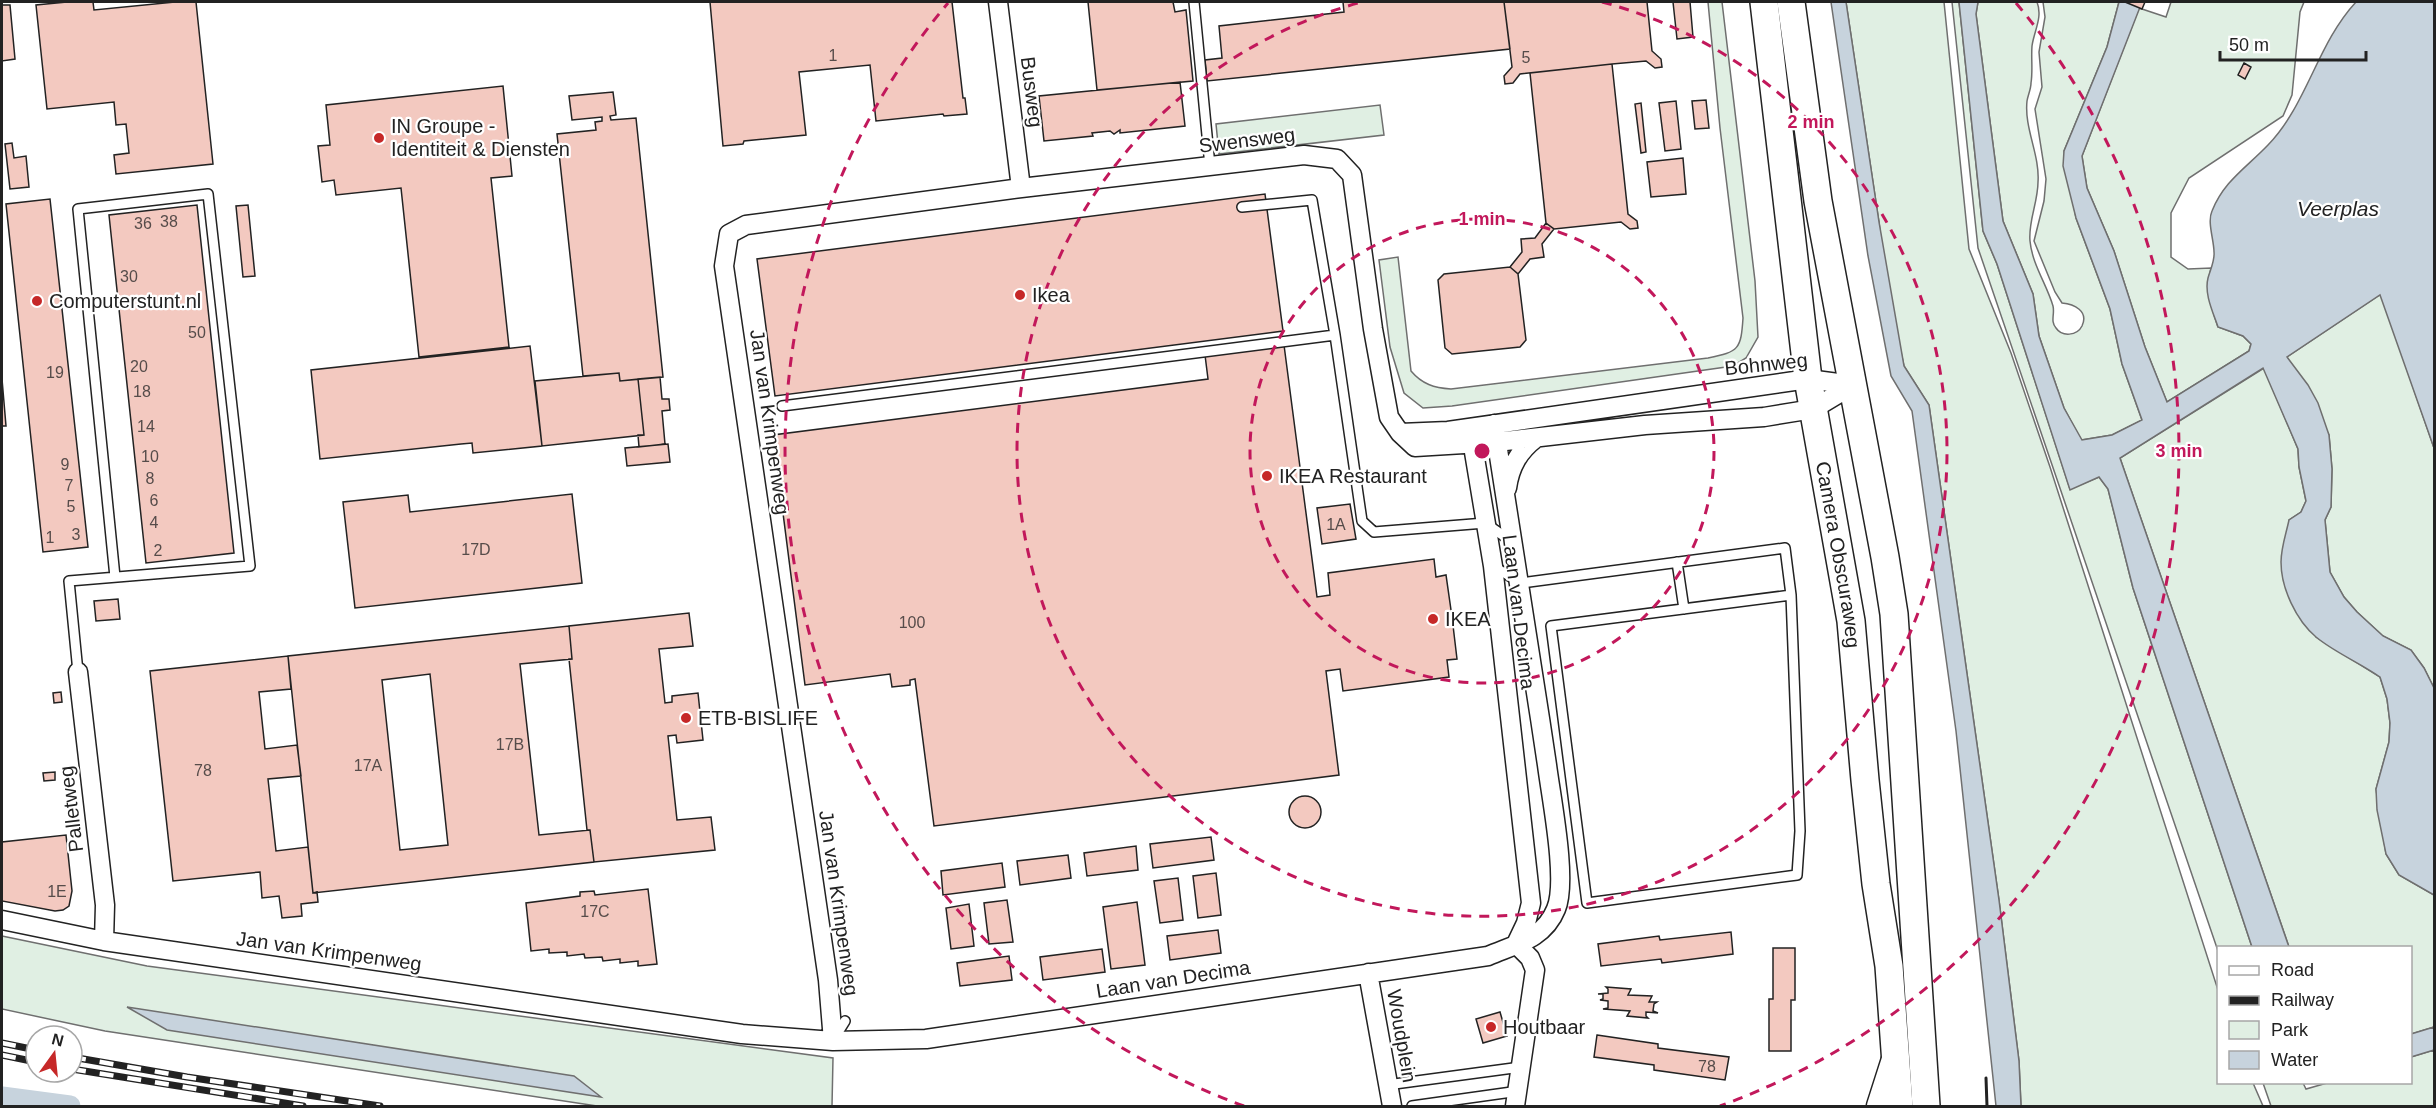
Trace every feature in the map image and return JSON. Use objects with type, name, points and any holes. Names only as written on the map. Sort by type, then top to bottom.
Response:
[{"type":"main road","name":"Camera Obscuraweg","points":[[1764,2],[1808,379],[1851,621],[1864,780],[1876,884],[1889,966],[1895,1056],[1879,1107]]},
{"type":"main road","points":[[1791,2],[1816,190],[1894,614],[1926,1107]]},
{"type":"main road","points":[[1895,1056],[1899,1107]]},
{"type":"street","name":"Busweg","points":[[998,2],[1021,188]]},
{"type":"street","name":"Swensweg","points":[[1021,188],[1304,155],[1337,159],[1352,175],[1373,330],[1389,417],[1400,433]]},
{"type":"street","name":"Jan van Krimpenweg","points":[[2,920],[104,941],[742,1034],[833,1041],[828,980],[724,266],[729,234],[746,225],[1021,188]]},
{"type":"street","name":"Bohnweg","points":[[1471,436],[1494,424],[1808,379],[1853,385]]},
{"type":"street","name":"Bohnweg","points":[[1400,433],[1471,436],[1497,442],[1645,425],[1764,417],[1813,409],[1853,385]]},
{"type":"street","name":"Laan van Decima","points":[[833,1041],[926,1039],[1488,956],[1535,937],[1551,920],[1562,888],[1557,757],[1521,583],[1494,424]]},
{"type":"street","name":"Laan van Decima","points":[[1471,436],[1492,566],[1531,903],[1526,923],[1516,944]]},
{"type":"street","name":"Laan van Decima","points":[[1505,495],[1508,474],[1515,460],[1536,438]]},
{"type":"street","name":"Palletweg","points":[[78,672],[105,905],[104,941]]},
{"type":"street","points":[[1516,944],[1530,958],[1534,970],[1517,1099]]},
{"type":"street","name":"Woudplein","points":[[1368,973],[1392,1107]]},
{"type":"lane","points":[[1194,2],[1210,166]]},
{"type":"lane","points":[[78,672],[69,581],[250,566],[208,194],[78,209],[115,577]]},
{"type":"lane","points":[[1242,207],[1312,200],[1335,335],[1362,521],[1374,532],[1485,523],[1514,543]]},
{"type":"lane","points":[[782,406],[1335,335]]},
{"type":"lane","points":[[1492,566],[1521,583],[1785,548],[1791,595],[1800,831],[1797,876],[1587,903],[1557,757],[1551,626],[1791,595]]},
{"type":"lane","points":[[1677,562],[1684,609]]},
{"type":"lane","points":[[833,1041],[845,1021]]},
{"type":"lane","points":[[1387,1085],[1521,1067]]},
{"type":"lane","points":[[1412,1107],[1517,1099]]},
{"type":"green space","points":[[1708,2],[1722,2],[1755,281],[1758,337],[1746,358],[1733,366],[1452,406],[1423,408],[1404,393],[1390,347],[1379,260],[1398,257],[1411,371],[1424,382],[1439,388],[1451,389],[1708,358],[1726,354],[1739,343],[1743,318],[1720,128]]},
{"type":"green space","points":[[1846,2],[1944,2],[1969,249],[2011,353],[2050,467],[2217,987],[2217,1084],[2253,1084],[2263,1106],[2021,1106],[2019,1061],[1999,900],[1929,405],[1904,366],[1886,284]]},
{"type":"green space","points":[[1952,2],[1959,2],[1983,231],[1997,264],[2070,489],[2099,477],[2108,489],[2133,588],[2252,946],[2217,946],[2217,948],[1978,248]]},
{"type":"green space","points":[[1978,2],[2037,2],[2039,8],[2039,19],[2032,46],[2031,85],[2027,101],[2028,121],[2038,172],[2038,189],[2030,227],[2030,241],[2031,250],[2053,306],[2054,325],[2062,333],[2069,334],[2080,329],[2084,316],[2079,309],[2062,303],[2055,292],[2034,241],[2044,201],[2046,179],[2035,109],[2042,87],[2039,52],[2045,17],[2043,2],[2119,2],[2107,47],[2064,151],[2076,218],[2110,309],[2122,364],[2142,420],[2112,435],[2081,440],[2064,408],[2039,336],[2033,294],[2003,221],[1976,14]]},
{"type":"green space","points":[[2171,2],[2304,2],[2300,12],[2292,95],[2283,116],[2189,178],[2171,213],[2171,257],[2188,269],[2211,268],[2209,290],[2218,327],[2243,336],[2251,344],[2249,351],[2167,402],[2145,347],[2114,251],[2087,188],[2082,156],[2139,8],[2166,17]]},
{"type":"green space","points":[[1380,105],[1384,135],[1219,154],[1216,124]]},
{"type":"green space","points":[[2381,294],[2434,448],[2434,688],[2424,668],[2411,650],[2383,636],[2357,612],[2344,597],[2330,572],[2325,520],[2331,507],[2332,469],[2329,435],[2287,357]]},
{"type":"green space","points":[[2264,368],[2298,449],[2306,501],[2301,512],[2289,520],[2316,637],[2380,677],[2387,699],[2390,723],[2389,742],[2376,789],[2386,854],[2399,875],[2434,895],[2434,1027],[2412,1034],[2412,946],[2289,946],[2120,458]]},
{"type":"green space","points":[[2,936],[147,966],[833,1058],[832,1106],[597,1106],[105,1031],[84,1027],[84,1024],[72,1024],[2,1009]]},
{"type":"green space","points":[[2434,1050],[2434,1106],[2271,1106],[2263,1084],[2304,1084],[2306,1089],[2324,1084],[2412,1084],[2412,1057]]},
{"type":"water","points":[[1831,2],[1846,2],[1879,222],[1904,366],[1929,405],[1999,900],[2019,1061],[2021,1106],[1996,1106],[1956,731],[1912,411],[1891,376],[1868,256]]},
{"type":"water","name":"Veerplas","points":[[1959,2],[1978,2],[1976,14],[2003,221],[2033,294],[2039,336],[2064,408],[2082,440],[2112,435],[2142,420],[2122,364],[2110,309],[2076,218],[2063,166],[2064,151],[2107,47],[2119,2],[2142,2],[2082,156],[2087,188],[2114,251],[2145,347],[2167,402],[2249,351],[2251,344],[2243,336],[2218,327],[2208,297],[2207,284],[2214,255],[2210,226],[2211,215],[2223,191],[2236,175],[2268,145],[2293,112],[2331,36],[2356,2],[2434,2],[2434,448],[2380,295],[2287,357],[2318,403],[2329,435],[2332,469],[2331,507],[2325,520],[2330,572],[2344,597],[2357,612],[2383,636],[2411,650],[2424,668],[2434,688],[2434,895],[2399,875],[2386,854],[2377,810],[2376,789],[2389,742],[2390,723],[2387,699],[2380,677],[2316,637],[2296,613],[2287,593],[2281,562],[2283,546],[2289,520],[2301,512],[2306,501],[2298,449],[2263,368],[2120,458],[2289,946],[2252,946],[2133,588],[2108,489],[2099,477],[2070,490],[1997,264],[1983,231]]},
{"type":"water","points":[[127,1007],[574,1076],[601,1097],[167,1030]]},
{"type":"water","points":[[2434,1027],[2434,1050],[2412,1057],[2412,1034]]},
{"type":"building","points":[[93,2],[94,10],[196,2],[213,164],[116,174],[114,155],[129,153],[126,124],[116,125],[114,102],[47,109],[36,5]]},
{"type":"building","points":[[710,2],[952,2],[963,98],[965,98],[967,114],[944,116],[943,114],[876,121],[870,65],[799,72],[806,135],[744,141],[743,144],[723,146]]},
{"type":"building","points":[[1088,2],[1173,2],[1175,12],[1186,10],[1193,81],[1097,90]]},
{"type":"building","points":[[1343,2],[1504,2],[1510,49],[1207,81],[1205,60],[1222,58],[1219,26],[1344,12]]},
{"type":"building","points":[[1504,2],[1647,2],[1652,51],[1661,59],[1662,67],[1655,68],[1646,61],[1612,64],[1520,74],[1513,83],[1505,84],[1504,76],[1512,67]]},
{"type":"building","points":[[1673,2],[1690,2],[1693,37],[1677,39]]},
{"type":"building","points":[[2125,2],[2145,2],[2142,9]]},
{"type":"building","points":[[2,5],[10,5],[15,59],[2,61]]},
{"type":"building","points":[[2244,63],[2251,67],[2245,79],[2238,75]]},
{"type":"building","points":[[1612,64],[1628,214],[1637,221],[1638,228],[1630,229],[1621,222],[1554,229],[1546,223],[1530,73]]},
{"type":"building","points":[[1180,82],[1185,126],[1120,133],[1120,130],[1114,134],[1110,131],[1092,133],[1093,136],[1044,141],[1039,96]]},
{"type":"building","points":[[503,86],[512,176],[491,178],[509,347],[419,357],[401,188],[336,195],[334,180],[322,182],[318,146],[330,145],[326,105]]},
{"type":"building","points":[[613,92],[616,115],[610,116],[611,120],[636,118],[663,377],[620,381],[619,373],[583,376],[557,134],[596,130],[595,122],[602,121],[602,117],[572,120],[569,96]]},
{"type":"building","points":[[1706,100],[1709,128],[1695,129],[1692,101]]},
{"type":"building","points":[[1676,101],[1681,149],[1665,151],[1659,103]]},
{"type":"building","points":[[1641,103],[1646,152],[1641,153],[1635,104]]},
{"type":"building","points":[[12,143],[14,158],[26,156],[29,187],[10,189],[5,144]]},
{"type":"building","points":[[1683,158],[1686,194],[1651,197],[1647,162]]},
{"type":"building","name":"Ikea","points":[[1265,194],[1283,331],[775,396],[757,259]]},
{"type":"building","points":[[50,199],[88,547],[43,552],[6,204]]},
{"type":"building","points":[[197,205],[234,553],[146,563],[109,215]]},
{"type":"building","points":[[248,205],[255,276],[243,277],[236,206]]},
{"type":"building","points":[[1546,223],[1554,229],[1542,244],[1544,257],[1530,259],[1518,274],[1510,267],[1522,252],[1521,239],[1535,238]]},
{"type":"building","points":[[1510,267],[1518,274],[1526,340],[1520,347],[1452,354],[1445,348],[1438,280],[1444,274]]},
{"type":"building","points":[[1284,345],[1317,597],[1330,595],[1328,573],[1434,559],[1436,577],[1446,575],[1452,617],[1457,659],[1447,660],[1449,677],[1343,691],[1340,669],[1326,671],[1339,775],[934,826],[915,679],[910,680],[910,685],[892,687],[890,674],[805,685],[773,435],[1208,379],[1205,355]]},
{"type":"building","points":[[530,346],[542,446],[473,453],[472,443],[320,459],[311,370]]},
{"type":"building","points":[[619,373],[620,381],[638,379],[644,435],[542,446],[535,381]]},
{"type":"building","points":[[660,377],[662,399],[669,399],[670,410],[662,411],[665,444],[639,447],[638,435],[644,435],[638,379]]},
{"type":"building","points":[[2,379],[6,426],[2,426]]},
{"type":"building","points":[[668,444],[670,462],[627,466],[625,448]]},
{"type":"building","points":[[572,494],[582,583],[355,608],[343,502],[408,495],[410,512]]},
{"type":"building","points":[[1350,504],[1356,539],[1322,544],[1317,508]]},
{"type":"building","points":[[118,599],[120,619],[96,621],[94,601]]},
{"type":"building","points":[[689,613],[693,646],[659,649],[665,703],[672,702],[672,696],[698,693],[703,740],[677,743],[676,735],[668,736],[677,820],[711,817],[715,850],[594,862],[590,830],[587,830],[569,659],[572,659],[569,626]]},
{"type":"building","points":[[569,626],[572,659],[520,664],[539,835],[590,830],[594,862],[313,893],[288,656]],"holes":[[[430,674],[448,845],[400,850],[382,680]]]},
{"type":"building","points":[[288,656],[291,689],[259,692],[265,749],[297,745],[301,776],[268,779],[276,851],[308,847],[313,893],[317,892],[318,902],[301,904],[302,916],[282,918],[279,896],[262,898],[260,872],[173,881],[150,671]]},
{"type":"building","points":[[61,692],[62,702],[54,703],[53,693]]},
{"type":"building","points":[[55,772],[55,780],[44,781],[43,773]]},
{"type":"building","points":[[1305,796],[1316,801],[1321,812],[1316,823],[1305,828],[1294,823],[1289,812],[1294,801]]},
{"type":"building","points":[[66,835],[72,891],[69,906],[55,911],[2,901],[2,842]]},
{"type":"building","points":[[1211,837],[1214,860],[1153,868],[1150,844]]},
{"type":"building","points":[[1136,846],[1138,870],[1087,876],[1084,853]]},
{"type":"building","points":[[1068,855],[1071,878],[1020,885],[1017,861]]},
{"type":"building","points":[[1002,863],[1005,887],[943,895],[941,871]]},
{"type":"building","points":[[1216,873],[1221,915],[1198,918],[1193,876]]},
{"type":"building","points":[[1178,878],[1183,920],[1160,923],[1154,881]]},
{"type":"building","points":[[648,889],[657,964],[638,966],[638,961],[620,963],[620,959],[603,961],[602,957],[585,958],[584,954],[567,956],[567,952],[549,953],[549,949],[531,951],[526,903],[580,896],[580,892],[594,891],[595,895]]},
{"type":"building","points":[[1007,900],[1013,942],[989,944],[984,903]]},
{"type":"building","points":[[1137,902],[1145,965],[1111,969],[1103,907]]},
{"type":"building","points":[[969,904],[974,946],[951,949],[946,908]]},
{"type":"building","points":[[1218,930],[1221,953],[1170,960],[1167,936]]},
{"type":"building","points":[[1731,932],[1733,954],[1662,963],[1661,959],[1601,966],[1598,944],[1659,936],[1660,940]]},
{"type":"building","points":[[1773,948],[1795,948],[1795,1000],[1791,1000],[1791,1051],[1769,1051],[1769,999],[1773,999]]},
{"type":"building","points":[[1102,949],[1105,972],[1043,980],[1040,957]]},
{"type":"building","points":[[1009,956],[1012,980],[960,986],[957,963]]},
{"type":"building","points":[[1606,987],[1631,989],[1628,995],[1652,996],[1649,1002],[1657,1002],[1654,1004],[1653,1011],[1658,1013],[1646,1012],[1648,1018],[1627,1016],[1630,1011],[1603,1009],[1608,1008],[1608,1001],[1600,1000],[1603,999],[1603,994],[1598,994],[1608,993]]},
{"type":"building","points":[[1500,1012],[1507,1036],[1483,1043],[1476,1019]]},
{"type":"building","points":[[1597,1035],[1658,1044],[1658,1048],[1729,1057],[1725,1080],[1654,1070],[1654,1065],[1594,1057]]},
{"type":"waterway","points":[[2,1097],[70,1106]]},
{"type":"railway","points":[[2,1043],[24,1048]]},
{"type":"railway","points":[[2,1055],[24,1060]]},
{"type":"railway","points":[[84,1059],[380,1106]]},
{"type":"railway","points":[[84,1071],[303,1106]]},
{"type":"wall","points":[[1986,1078],[1987,1106]]},
{"type":"place","name":"IN Groupe - Identiteit & Diensten","points":[[379,138]]},
{"type":"place","name":"Ikea","points":[[1020,295]]},
{"type":"place","name":"Computerstunt.nl","points":[[37,301]]},
{"type":"place","name":"IKEA Restaurant","points":[[1267,476]]},
{"type":"place","name":"IKEA","points":[[1433,619]]},
{"type":"place","name":"ETB-BISLIFE","points":[[686,718]]},
{"type":"place","name":"Houtbaar","points":[[1491,1027]]}]
